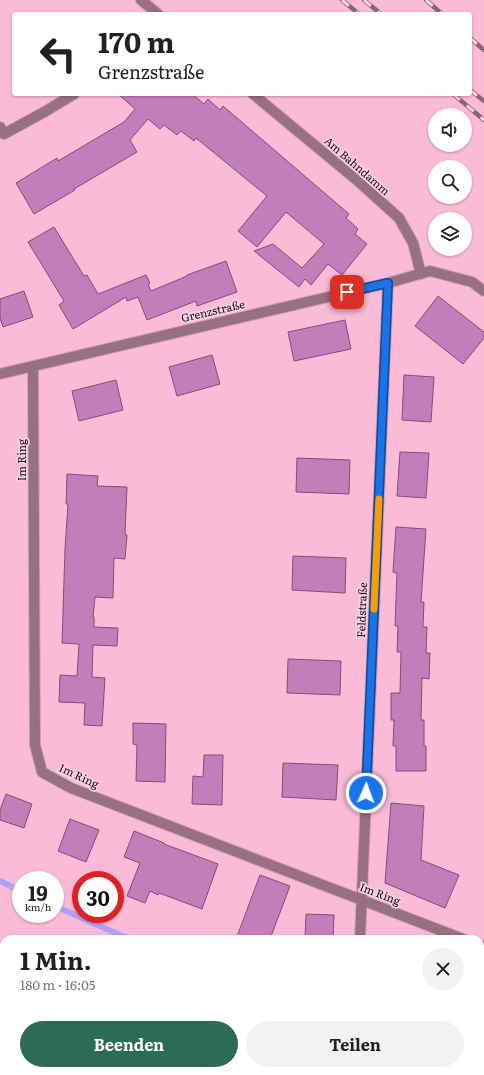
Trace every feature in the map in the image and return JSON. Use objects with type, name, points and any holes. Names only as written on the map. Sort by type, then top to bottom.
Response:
[{"type":"street","points":[[141,0],[156,12]]},
{"type":"street","points":[[0,127],[4,134],[71,96]]},
{"type":"street","name":"Am Bahndamm","points":[[255,96],[359,182],[399,218],[413,243],[426,272]]},
{"type":"street","points":[[426,272],[472,282],[484,291]]},
{"type":"street","name":"Grenzstraße","points":[[0,374],[388,283],[426,272]]},
{"type":"street","name":"Feldstraße","points":[[360,935],[388,283]]},
{"type":"street","name":"Im Ring","points":[[33,366],[35,744],[42,772],[71,788],[453,935]]},
{"type":"building","points":[[120,96],[194,96],[204,104],[208,99],[220,110],[223,106],[349,214],[346,218],[358,229],[355,234],[367,244],[342,275],[328,264],[311,285],[305,279],[299,287],[254,251],[273,244],[302,268],[324,244],[286,212],[257,247],[238,231],[267,196],[196,138],[194,141],[181,131],[177,135],[164,125],[160,129],[148,119],[130,140],[137,152],[34,214],[16,183],[57,158],[58,161],[124,122],[135,109]]},
{"type":"building","points":[[54,227],[84,276],[87,275],[98,294],[146,275],[150,283],[148,284],[151,291],[187,275],[226,261],[237,292],[197,306],[196,301],[147,320],[138,297],[127,301],[126,297],[73,329],[59,305],[64,301],[28,242]]},
{"type":"building","points":[[24,291],[33,317],[3,327],[0,318],[0,299]]},
{"type":"building","points":[[438,296],[484,332],[484,338],[463,364],[415,326]]},
{"type":"building","points":[[345,320],[351,349],[294,361],[288,332]]},
{"type":"building","points":[[212,355],[220,384],[177,396],[169,367]]},
{"type":"building","points":[[404,375],[434,377],[431,422],[402,420]]},
{"type":"building","points":[[116,380],[123,410],[79,421],[72,391]]},
{"type":"building","points":[[400,452],[429,453],[426,498],[397,496]]},
{"type":"building","points":[[297,458],[350,460],[349,494],[296,492]]},
{"type":"building","points":[[67,474],[98,476],[97,486],[127,487],[125,534],[127,535],[125,559],[114,558],[113,598],[95,597],[93,617],[94,627],[118,628],[117,646],[93,645],[92,677],[105,678],[102,726],[84,725],[85,703],[59,702],[60,675],[77,676],[79,644],[62,643],[68,504],[66,504]]},
{"type":"building","points":[[396,527],[426,529],[421,602],[424,602],[423,627],[427,627],[426,653],[430,653],[429,679],[422,678],[421,720],[424,720],[426,771],[396,771],[396,746],[393,746],[394,720],[391,720],[391,693],[400,693],[401,652],[397,652],[398,626],[395,626],[397,573],[393,572]]},
{"type":"building","points":[[293,556],[346,558],[345,593],[292,590]]},
{"type":"building","points":[[288,659],[341,661],[340,695],[287,693]]},
{"type":"building","points":[[133,723],[166,724],[165,782],[136,781],[137,745],[133,744]]},
{"type":"building","points":[[204,755],[223,755],[222,805],[192,804],[193,776],[203,777]]},
{"type":"building","points":[[283,763],[338,765],[336,800],[282,797]]},
{"type":"building","points":[[6,794],[32,804],[24,828],[0,820],[0,810]]},
{"type":"building","points":[[391,803],[424,806],[421,860],[459,875],[445,908],[385,883]]},
{"type":"building","points":[[70,819],[99,830],[86,862],[58,851]]},
{"type":"building","points":[[134,831],[218,864],[202,909],[150,891],[145,903],[127,896],[140,863],[124,857]]},
{"type":"building","points":[[260,875],[290,886],[272,935],[238,935]]},
{"type":"building","points":[[306,914],[334,915],[333,935],[305,935]]},
{"type":"waterway","points":[[0,881],[12,887]]},
{"type":"waterway","points":[[64,910],[120,935]]},
{"type":"railway","points":[[342,0],[357,12]]},
{"type":"railway","points":[[364,0],[379,12]]},
{"type":"railway","points":[[426,0],[440,12]]},
{"type":"railway","points":[[472,40],[484,50]]},
{"type":"railway","points":[[472,92],[484,101]]},
{"type":"railway","points":[[455,96],[484,120]]},
{"type":"slow traffic","points":[[374,609],[379,499]]},
{"type":"route","points":[[347,292],[388,283],[366,793]]}]
